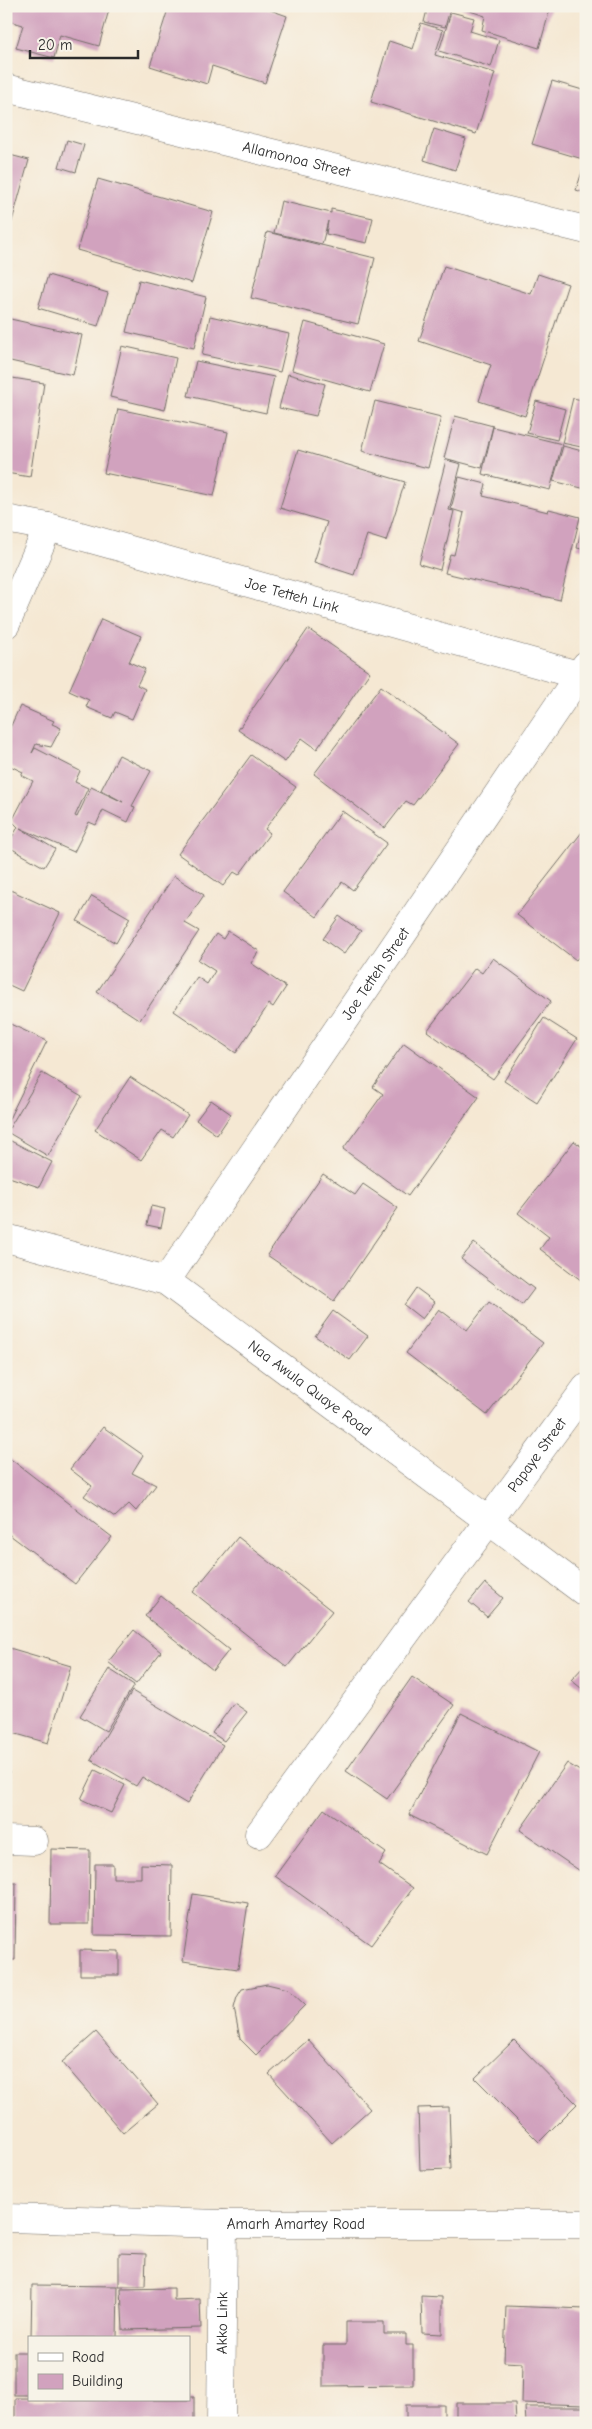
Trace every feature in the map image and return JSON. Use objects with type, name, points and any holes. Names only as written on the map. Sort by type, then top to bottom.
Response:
[{"type":"street","name":"Allamonoa Street","points":[[6,88],[586,230]]},
{"type":"street","name":"Joe Tetteh Link","points":[[6,519],[48,526],[582,670]]},
{"type":"street","points":[[6,624],[48,526]]},
{"type":"street","name":"Joe Tetteh Street","points":[[166,1281],[582,670]]},
{"type":"street","name":"Naa Awula Quaye Road","points":[[6,1238],[166,1281],[586,1593]]},
{"type":"street","name":"Papaye Street","points":[[259,1834],[586,1388]]},
{"type":"street","points":[[6,1840],[34,1841]]},
{"type":"street","name":"Amarh Amartey Road","points":[[6,2218],[223,2224],[586,2224]]},
{"type":"street","name":"Akko Link","points":[[221,2423],[223,2224]]},
{"type":"building","points":[[6,6],[110,6],[99,46],[60,35],[54,58],[16,48],[23,25],[6,20]]},
{"type":"building","points":[[169,6],[259,6],[287,16],[265,83],[212,66],[207,84],[150,66]]},
{"type":"building","points":[[428,6],[451,6],[445,27],[424,22]]},
{"type":"building","points":[[462,6],[551,6],[539,48],[482,30],[485,16],[461,8]]},
{"type":"building","points":[[451,12],[474,18],[470,31],[499,40],[491,67],[439,51]]},
{"type":"building","points":[[421,23],[443,30],[435,55],[495,73],[476,134],[371,102],[389,41],[413,49]]},
{"type":"building","points":[[552,81],[586,91],[586,160],[532,144]]},
{"type":"building","points":[[434,129],[466,139],[455,170],[424,160]]},
{"type":"building","points":[[67,140],[84,145],[76,172],[59,167]]},
{"type":"building","points":[[6,154],[29,160],[9,232],[6,231]]},
{"type":"building","points":[[586,160],[586,193],[576,190]]},
{"type":"building","points":[[98,179],[213,212],[192,283],[77,250]]},
{"type":"building","points":[[281,201],[331,213],[331,209],[373,218],[367,243],[326,234],[328,221],[322,244],[274,233]]},
{"type":"building","points":[[267,232],[375,258],[358,324],[251,298]]},
{"type":"building","points":[[444,266],[531,294],[538,274],[568,284],[525,416],[479,401],[491,365],[419,341]]},
{"type":"building","points":[[48,275],[108,293],[98,326],[38,308]]},
{"type":"building","points":[[139,280],[206,297],[194,348],[126,332]]},
{"type":"building","points":[[210,316],[289,334],[280,372],[202,355]]},
{"type":"building","points":[[6,318],[82,335],[73,375],[6,360]]},
{"type":"building","points":[[305,322],[384,344],[370,392],[292,370]]},
{"type":"building","points":[[122,346],[176,358],[165,410],[110,397]]},
{"type":"building","points":[[196,361],[274,377],[266,413],[188,396]]},
{"type":"building","points":[[288,374],[325,384],[316,416],[279,408]]},
{"type":"building","points":[[6,377],[44,383],[30,477],[6,473]]},
{"type":"building","points":[[573,398],[586,401],[586,448],[562,443]]},
{"type":"building","points":[[375,401],[441,417],[428,468],[362,451]]},
{"type":"building","points":[[536,401],[565,409],[557,440],[527,433]]},
{"type":"building","points":[[118,409],[228,432],[214,496],[104,473]]},
{"type":"building","points":[[455,416],[493,426],[482,468],[444,458]]},
{"type":"building","points":[[493,427],[562,444],[550,490],[482,474]]},
{"type":"building","points":[[563,446],[586,452],[586,489],[553,481]]},
{"type":"building","points":[[298,450],[405,482],[386,541],[367,535],[354,575],[314,562],[327,522],[280,508]]},
{"type":"building","points":[[446,460],[461,464],[449,510],[454,511],[440,570],[419,564]]},
{"type":"building","points":[[459,477],[486,484],[483,496],[548,512],[549,509],[580,517],[560,600],[445,573],[450,554],[454,555],[464,513],[451,509]]},
{"type":"building","points":[[582,527],[586,528],[586,550],[577,548]]},
{"type":"building","points":[[101,619],[141,636],[129,662],[145,669],[137,685],[145,689],[132,719],[115,712],[112,718],[86,707],[89,700],[69,691]]},
{"type":"building","points":[[308,629],[370,672],[317,749],[302,738],[285,762],[238,730]]},
{"type":"building","points":[[381,686],[459,744],[413,805],[406,801],[385,828],[314,774]]},
{"type":"building","points":[[20,706],[54,721],[52,724],[61,728],[51,747],[36,744],[32,753],[35,748],[80,771],[75,782],[88,788],[75,816],[77,817],[91,787],[123,802],[101,790],[119,755],[151,771],[132,806],[135,807],[128,822],[103,810],[96,825],[89,822],[74,852],[20,828],[55,849],[44,867],[7,846],[18,827],[12,821],[33,781],[21,775],[23,772],[6,764],[6,728],[9,730]]},
{"type":"building","points":[[251,755],[296,787],[265,829],[270,833],[239,875],[234,872],[223,886],[178,854]]},
{"type":"building","points":[[342,811],[387,843],[353,890],[342,882],[317,917],[283,892]]},
{"type":"building","points":[[586,827],[586,948],[576,960],[517,915]]},
{"type":"building","points":[[174,876],[204,895],[185,923],[199,931],[140,1020],[97,992]]},
{"type":"building","points":[[6,888],[60,913],[22,991],[9,985],[6,991]]},
{"type":"building","points":[[92,896],[130,918],[116,943],[77,921]]},
{"type":"building","points":[[339,916],[361,931],[344,954],[323,939]]},
{"type":"building","points":[[228,931],[259,951],[251,963],[286,987],[273,1007],[269,1004],[236,1053],[174,1011],[197,977],[207,984],[215,971],[198,960],[216,934],[223,939]]},
{"type":"building","points":[[493,958],[551,1001],[493,1079],[427,1031],[475,968],[482,973]]},
{"type":"building","points":[[544,1018],[577,1039],[537,1102],[504,1081]]},
{"type":"building","points":[[6,1022],[47,1041],[6,1125]]},
{"type":"building","points":[[404,1043],[479,1097],[408,1196],[343,1149],[383,1094],[373,1087]]},
{"type":"building","points":[[42,1073],[82,1096],[48,1156],[7,1132]]},
{"type":"building","points":[[130,1077],[188,1115],[173,1137],[162,1130],[141,1160],[95,1130]]},
{"type":"building","points":[[211,1100],[231,1114],[217,1135],[196,1120]]},
{"type":"building","points":[[9,1140],[52,1162],[39,1187],[6,1176],[6,1146]]},
{"type":"building","points":[[574,1141],[586,1150],[586,1284],[540,1249],[549,1237],[518,1213]]},
{"type":"building","points":[[323,1174],[355,1195],[363,1184],[398,1208],[334,1301],[267,1255]]},
{"type":"building","points":[[151,1206],[165,1209],[161,1228],[147,1225]]},
{"type":"building","points":[[474,1243],[534,1289],[522,1305],[461,1259]]},
{"type":"building","points":[[416,1288],[435,1302],[422,1319],[404,1305]]},
{"type":"building","points":[[489,1302],[543,1343],[487,1415],[406,1353],[439,1309],[467,1330]]},
{"type":"building","points":[[333,1311],[368,1336],[350,1360],[315,1336]]},
{"type":"building","points":[[103,1427],[143,1455],[132,1473],[156,1485],[136,1511],[129,1504],[115,1517],[84,1496],[92,1486],[70,1469]]},
{"type":"building","points":[[8,1457],[112,1537],[75,1584],[6,1532]]},
{"type":"building","points":[[238,1537],[332,1611],[287,1667],[193,1592]]},
{"type":"building","points":[[485,1583],[503,1598],[487,1617],[469,1602]]},
{"type":"building","points":[[161,1596],[229,1650],[213,1670],[145,1616]]},
{"type":"building","points":[[134,1630],[161,1652],[136,1684],[108,1662]]},
{"type":"building","points":[[6,1647],[71,1666],[48,1743],[6,1731]]},
{"type":"building","points":[[586,1664],[586,1692],[571,1680]]},
{"type":"building","points":[[109,1669],[134,1685],[106,1731],[80,1716]]},
{"type":"building","points":[[412,1677],[454,1705],[387,1799],[346,1771]]},
{"type":"building","points":[[132,1691],[223,1745],[187,1804],[142,1777],[136,1786],[91,1760]]},
{"type":"building","points":[[234,1703],[247,1712],[224,1741],[212,1733]]},
{"type":"building","points":[[461,1713],[539,1752],[487,1854],[409,1815]]},
{"type":"building","points":[[567,1763],[586,1775],[586,1875],[520,1830]]},
{"type":"building","points":[[95,1770],[125,1785],[111,1813],[81,1799]]},
{"type":"building","points":[[6,1772],[9,1772],[8,1802],[6,1802]]},
{"type":"building","points":[[324,1809],[386,1853],[379,1864],[413,1888],[371,1945],[275,1876]]},
{"type":"building","points":[[51,1849],[90,1850],[89,1924],[50,1924]]},
{"type":"building","points":[[95,1864],[113,1864],[113,1878],[141,1878],[141,1864],[172,1865],[171,1936],[94,1935]]},
{"type":"building","points":[[6,1883],[16,1883],[15,1960],[6,1960]]},
{"type":"building","points":[[193,1894],[248,1903],[238,1969],[183,1961]]},
{"type":"building","points":[[80,1950],[119,1951],[119,1975],[80,1975]]},
{"type":"building","points":[[267,1984],[288,1989],[305,2005],[256,2055],[240,2039],[234,2008],[237,1997],[242,1989]]},
{"type":"building","points":[[96,2032],[158,2104],[123,2133],[62,2062]]},
{"type":"building","points":[[308,2040],[370,2109],[332,2143],[269,2074]]},
{"type":"building","points":[[514,2040],[577,2104],[539,2142],[475,2078]]},
{"type":"building","points":[[449,2107],[451,2169],[420,2170],[418,2108]]},
{"type":"building","points":[[119,2253],[146,2254],[145,2286],[119,2286]]},
{"type":"building","points":[[32,2285],[118,2286],[117,2336],[31,2336]]},
{"type":"building","points":[[174,2288],[174,2300],[200,2299],[201,2328],[123,2330],[121,2289]]},
{"type":"building","points":[[421,2296],[442,2297],[442,2334],[422,2333]]},
{"type":"building","points":[[506,2306],[586,2309],[586,2405],[522,2403],[523,2363],[504,2362]]},
{"type":"building","points":[[346,2322],[384,2322],[384,2334],[406,2334],[406,2345],[413,2345],[413,2385],[323,2386],[323,2345],[346,2345]]},
{"type":"building","points":[[14,2352],[28,2352],[28,2395],[14,2395]]},
{"type":"building","points":[[190,2397],[194,2397],[194,2423],[15,2423],[15,2398],[28,2398],[28,2402],[190,2402]]},
{"type":"building","points":[[456,2403],[515,2403],[516,2423],[456,2423]]},
{"type":"building","points":[[406,2405],[444,2405],[444,2423],[406,2423]]},
{"type":"building","points":[[525,2407],[586,2407],[586,2423],[526,2423]]}]
